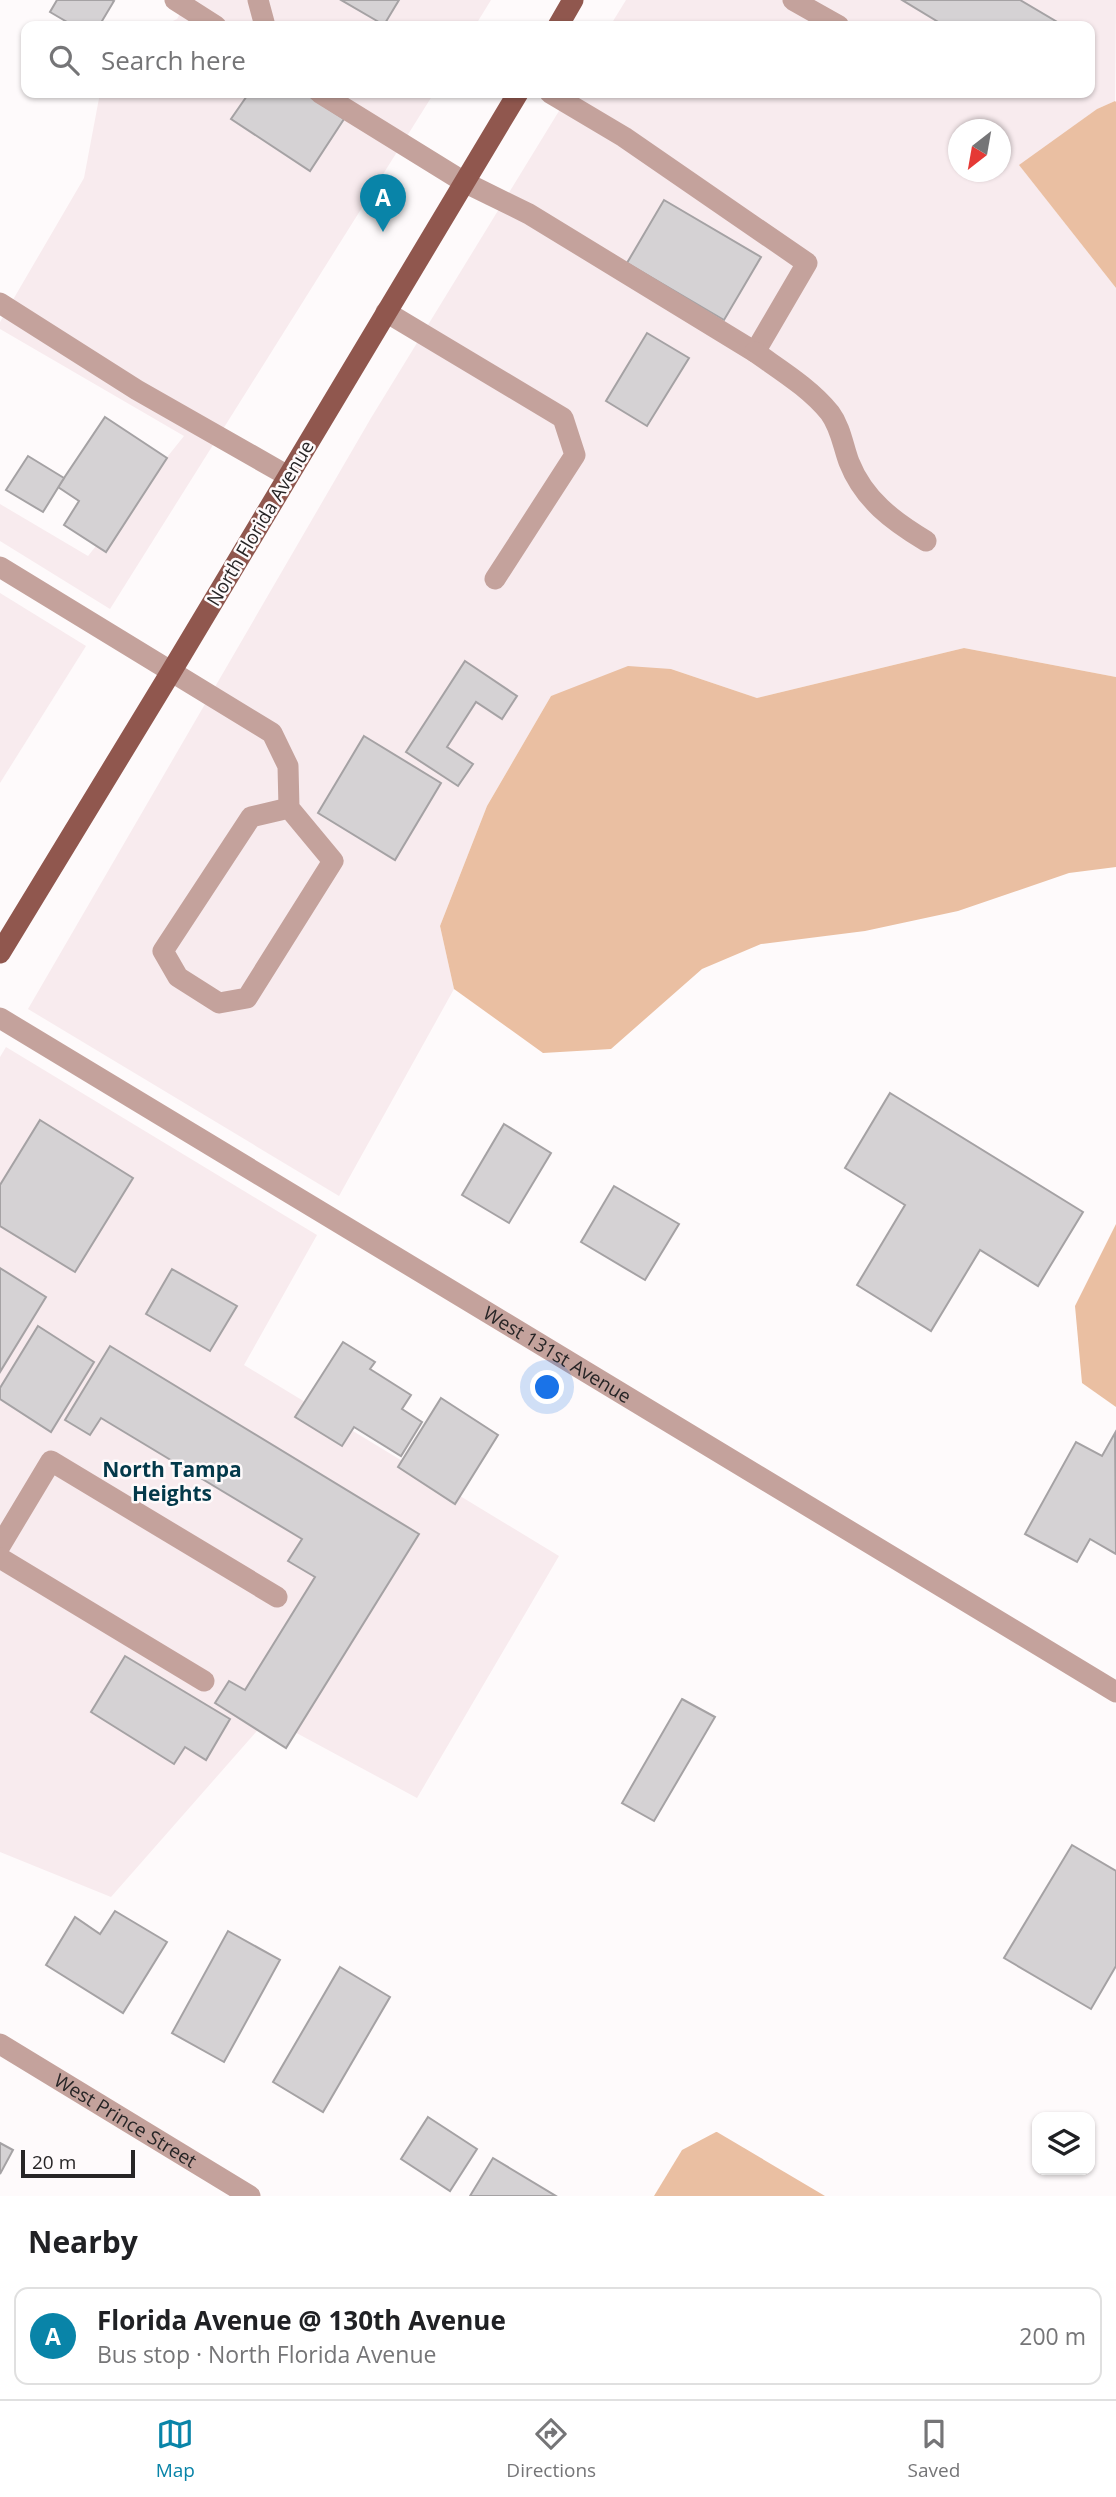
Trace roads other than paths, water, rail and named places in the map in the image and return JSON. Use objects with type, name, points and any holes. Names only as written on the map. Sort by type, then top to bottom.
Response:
[{"type":"main road","points":[[561,21],[573,0]]},
{"type":"main road","name":"North Florida Avenue","points":[[0,953],[515,98]]},
{"type":"street","points":[[175,0],[208,21]]},
{"type":"street","points":[[258,0],[264,21]]},
{"type":"street","points":[[793,0],[830,21]]},
{"type":"street","points":[[328,98],[464,182],[528,214],[755,352],[806,389],[830,413],[841,432],[851,468],[863,489],[880,510],[926,541]]},
{"type":"street","points":[[558,98],[624,137],[807,263],[755,352]]},
{"type":"street","points":[[0,303],[137,390],[288,476]]},
{"type":"street","points":[[386,312],[563,418],[575,455],[495,579]]},
{"type":"street","points":[[0,567],[272,733],[288,766],[289,808],[333,861],[247,998],[219,1003],[178,977],[163,951],[251,817],[289,808]]},
{"type":"street","name":"West 131st Avenue","points":[[0,1018],[1116,1692]]},
{"type":"street","points":[[0,1546],[51,1461],[277,1597]]},
{"type":"street","points":[[0,1559],[204,1681]]},
{"type":"street","name":"West Prince Street","points":[[0,2044],[250,2196]]},
{"type":"place","name":"Florida Avenue @ 130th Avenue","points":[[383,232]]},
{"type":"district","name":"North Tampa Heights","points":[[172,1482]]}]
